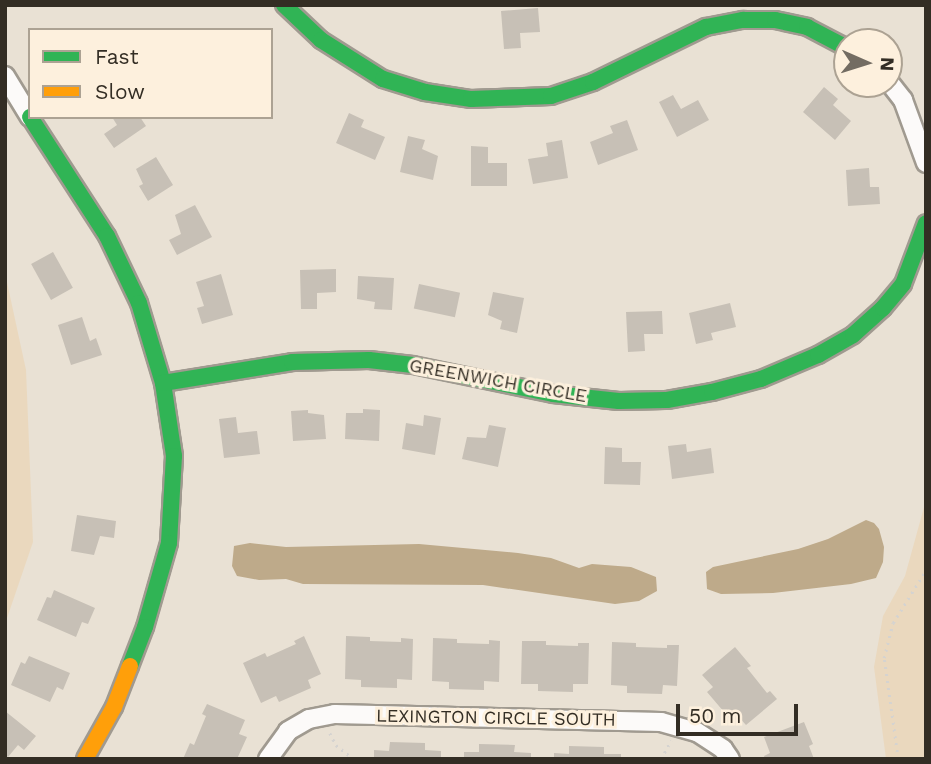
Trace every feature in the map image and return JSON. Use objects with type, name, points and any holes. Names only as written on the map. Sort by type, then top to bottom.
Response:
[{"type":"street","points":[[284,5],[321,40],[383,79],[425,92],[471,99],[551,96],[593,82],[706,27],[743,20],[775,20],[807,27],[833,41]]},
{"type":"street","points":[[5,76],[28,114]]},
{"type":"street","points":[[901,98],[926,163]]},
{"type":"street","points":[[31,119],[126,271],[139,303],[163,383],[174,456],[169,543],[141,639],[114,707],[85,759]]},
{"type":"street","name":"GREENWICH CIRCLE","points":[[163,383],[292,362],[369,360],[413,365],[553,394],[619,401],[667,400],[712,392],[761,379],[818,355],[853,335],[883,308],[903,284],[926,223]]},
{"type":"street","name":"LEXINGTON CIRCLE SOUTH","points":[[268,759],[288,732],[320,715],[661,722],[697,732],[717,744],[730,759]]},
{"type":"path","points":[[898,759],[884,658],[893,623],[926,570]]},
{"type":"path","points":[[320,715],[337,745],[354,759]]},
{"type":"shaded area","points":[[5,273],[26,370],[33,542],[5,624]]},
{"type":"shaded area","points":[[926,500],[926,759],[886,759],[874,667],[883,616],[905,576]]},
{"type":"shaded area","points":[[866,520],[879,529],[884,547],[883,562],[876,578],[851,584],[773,593],[721,594],[707,589],[706,572],[713,567],[798,549],[828,539]]},
{"type":"shaded area","points":[[250,543],[286,547],[419,544],[518,553],[551,558],[579,568],[592,564],[631,567],[656,577],[657,591],[639,601],[615,604],[483,585],[303,584],[286,579],[259,580],[237,576],[232,566],[234,546]]},
{"type":"building","points":[[538,8],[540,32],[520,33],[521,48],[504,49],[501,11]]},
{"type":"building","points":[[824,87],[833,98],[838,99],[833,105],[851,121],[835,140],[803,112]]},
{"type":"building","points":[[673,95],[681,109],[698,100],[709,120],[677,137],[659,102]]},
{"type":"building","points":[[349,113],[364,120],[361,127],[385,137],[375,160],[336,143]]},
{"type":"building","points":[[113,119],[141,119],[146,126],[114,148],[104,134],[117,125]]},
{"type":"building","points":[[627,120],[638,150],[598,165],[590,142],[613,133],[610,126]]},
{"type":"building","points":[[408,136],[425,140],[422,149],[438,156],[433,180],[400,172]]},
{"type":"building","points":[[562,140],[568,178],[533,184],[528,159],[548,156],[546,143]]},
{"type":"building","points":[[471,146],[488,147],[488,163],[507,163],[507,186],[471,186]]},
{"type":"building","points":[[156,157],[173,185],[148,201],[139,186],[143,184],[136,169]]},
{"type":"building","points":[[869,168],[870,187],[879,187],[880,204],[848,206],[846,170]]},
{"type":"building","points":[[195,205],[212,237],[177,255],[169,240],[181,234],[175,215]]},
{"type":"building","points":[[53,252],[73,288],[51,300],[31,264]]},
{"type":"building","points":[[336,269],[336,292],[317,293],[317,309],[301,309],[300,270]]},
{"type":"building","points":[[221,274],[233,315],[202,324],[197,308],[204,306],[196,282]]},
{"type":"building","points":[[358,276],[394,278],[392,310],[374,309],[375,302],[357,299]]},
{"type":"building","points":[[419,284],[460,293],[455,317],[414,308]]},
{"type":"building","points":[[493,292],[524,298],[517,333],[500,329],[502,321],[488,315]]},
{"type":"building","points":[[730,303],[736,327],[711,333],[713,340],[696,344],[689,313]]},
{"type":"building","points":[[662,311],[663,334],[644,334],[645,351],[628,352],[626,312]]},
{"type":"building","points":[[82,317],[90,341],[96,338],[102,355],[71,365],[58,325]]},
{"type":"building","points":[[363,409],[380,410],[379,441],[345,439],[346,413],[363,413]]},
{"type":"building","points":[[308,410],[308,413],[324,415],[326,439],[293,441],[291,411]]},
{"type":"building","points":[[424,415],[441,418],[435,455],[402,449],[406,423],[423,426]]},
{"type":"building","points":[[236,417],[238,433],[257,431],[260,454],[224,458],[219,419]]},
{"type":"building","points":[[489,425],[506,428],[498,467],[462,459],[467,437],[486,438]]},
{"type":"building","points":[[686,444],[687,452],[711,448],[714,473],[672,479],[668,446]]},
{"type":"building","points":[[605,447],[622,448],[622,462],[641,462],[640,485],[604,484]]},
{"type":"building","points":[[77,515],[116,521],[114,538],[100,536],[94,555],[71,551]]},
{"type":"building","points":[[54,590],[95,608],[88,624],[82,622],[76,637],[37,620],[47,597],[51,598]]},
{"type":"building","points":[[304,636],[321,674],[308,680],[311,688],[279,702],[276,696],[261,703],[243,663],[265,653],[267,657],[296,644],[294,641]]},
{"type":"building","points":[[346,636],[370,637],[370,641],[401,642],[401,638],[413,639],[412,680],[397,679],[397,688],[361,687],[361,680],[345,679]]},
{"type":"building","points":[[433,638],[457,639],[457,643],[489,644],[489,640],[500,641],[499,682],[484,681],[484,690],[449,689],[449,682],[432,681]]},
{"type":"building","points":[[522,641],[546,641],[546,645],[578,646],[578,643],[589,643],[588,684],[573,684],[573,692],[538,691],[538,684],[521,684]]},
{"type":"building","points":[[612,642],[636,643],[636,647],[667,648],[667,645],[679,645],[677,686],[663,685],[662,694],[627,693],[627,686],[611,685]]},
{"type":"building","points":[[735,647],[751,666],[747,668],[767,693],[770,691],[777,699],[746,725],[736,714],[730,719],[707,692],[713,687],[702,675]]},
{"type":"building","points":[[29,656],[70,673],[63,690],[57,687],[50,702],[11,685],[21,662],[25,664]]},
{"type":"building","points":[[207,704],[245,720],[239,734],[247,737],[237,759],[183,759],[190,743],[194,745],[206,716],[202,714]]},
{"type":"building","points":[[5,711],[36,736],[24,750],[18,745],[8,757],[5,754]]},
{"type":"building","points":[[804,722],[813,744],[809,746],[814,759],[765,759],[764,756],[770,753],[764,737]]},
{"type":"building","points":[[390,742],[425,743],[425,750],[441,751],[441,759],[374,759],[374,750],[389,751]]},
{"type":"building","points":[[479,744],[515,745],[514,752],[531,753],[531,759],[464,759],[464,752],[479,752]]},
{"type":"building","points":[[569,746],[604,747],[604,754],[621,754],[621,759],[554,759],[554,753],[569,754]]},
{"type":"traffic: fast","points":[[284,5],[321,40],[383,79],[425,92],[471,99],[551,96],[593,82],[706,27],[743,20],[775,20],[807,27],[833,41]]},
{"type":"traffic: fast","points":[[31,119],[107,236],[139,303],[163,383],[174,456],[169,543],[145,627],[130,666]]},
{"type":"traffic: fast","points":[[163,383],[292,362],[369,360],[413,365],[553,394],[619,401],[667,400],[712,392],[761,379],[818,355],[853,335],[883,308],[903,284],[926,223]]},
{"type":"traffic: slow","points":[[85,759],[114,707],[130,666]]}]
